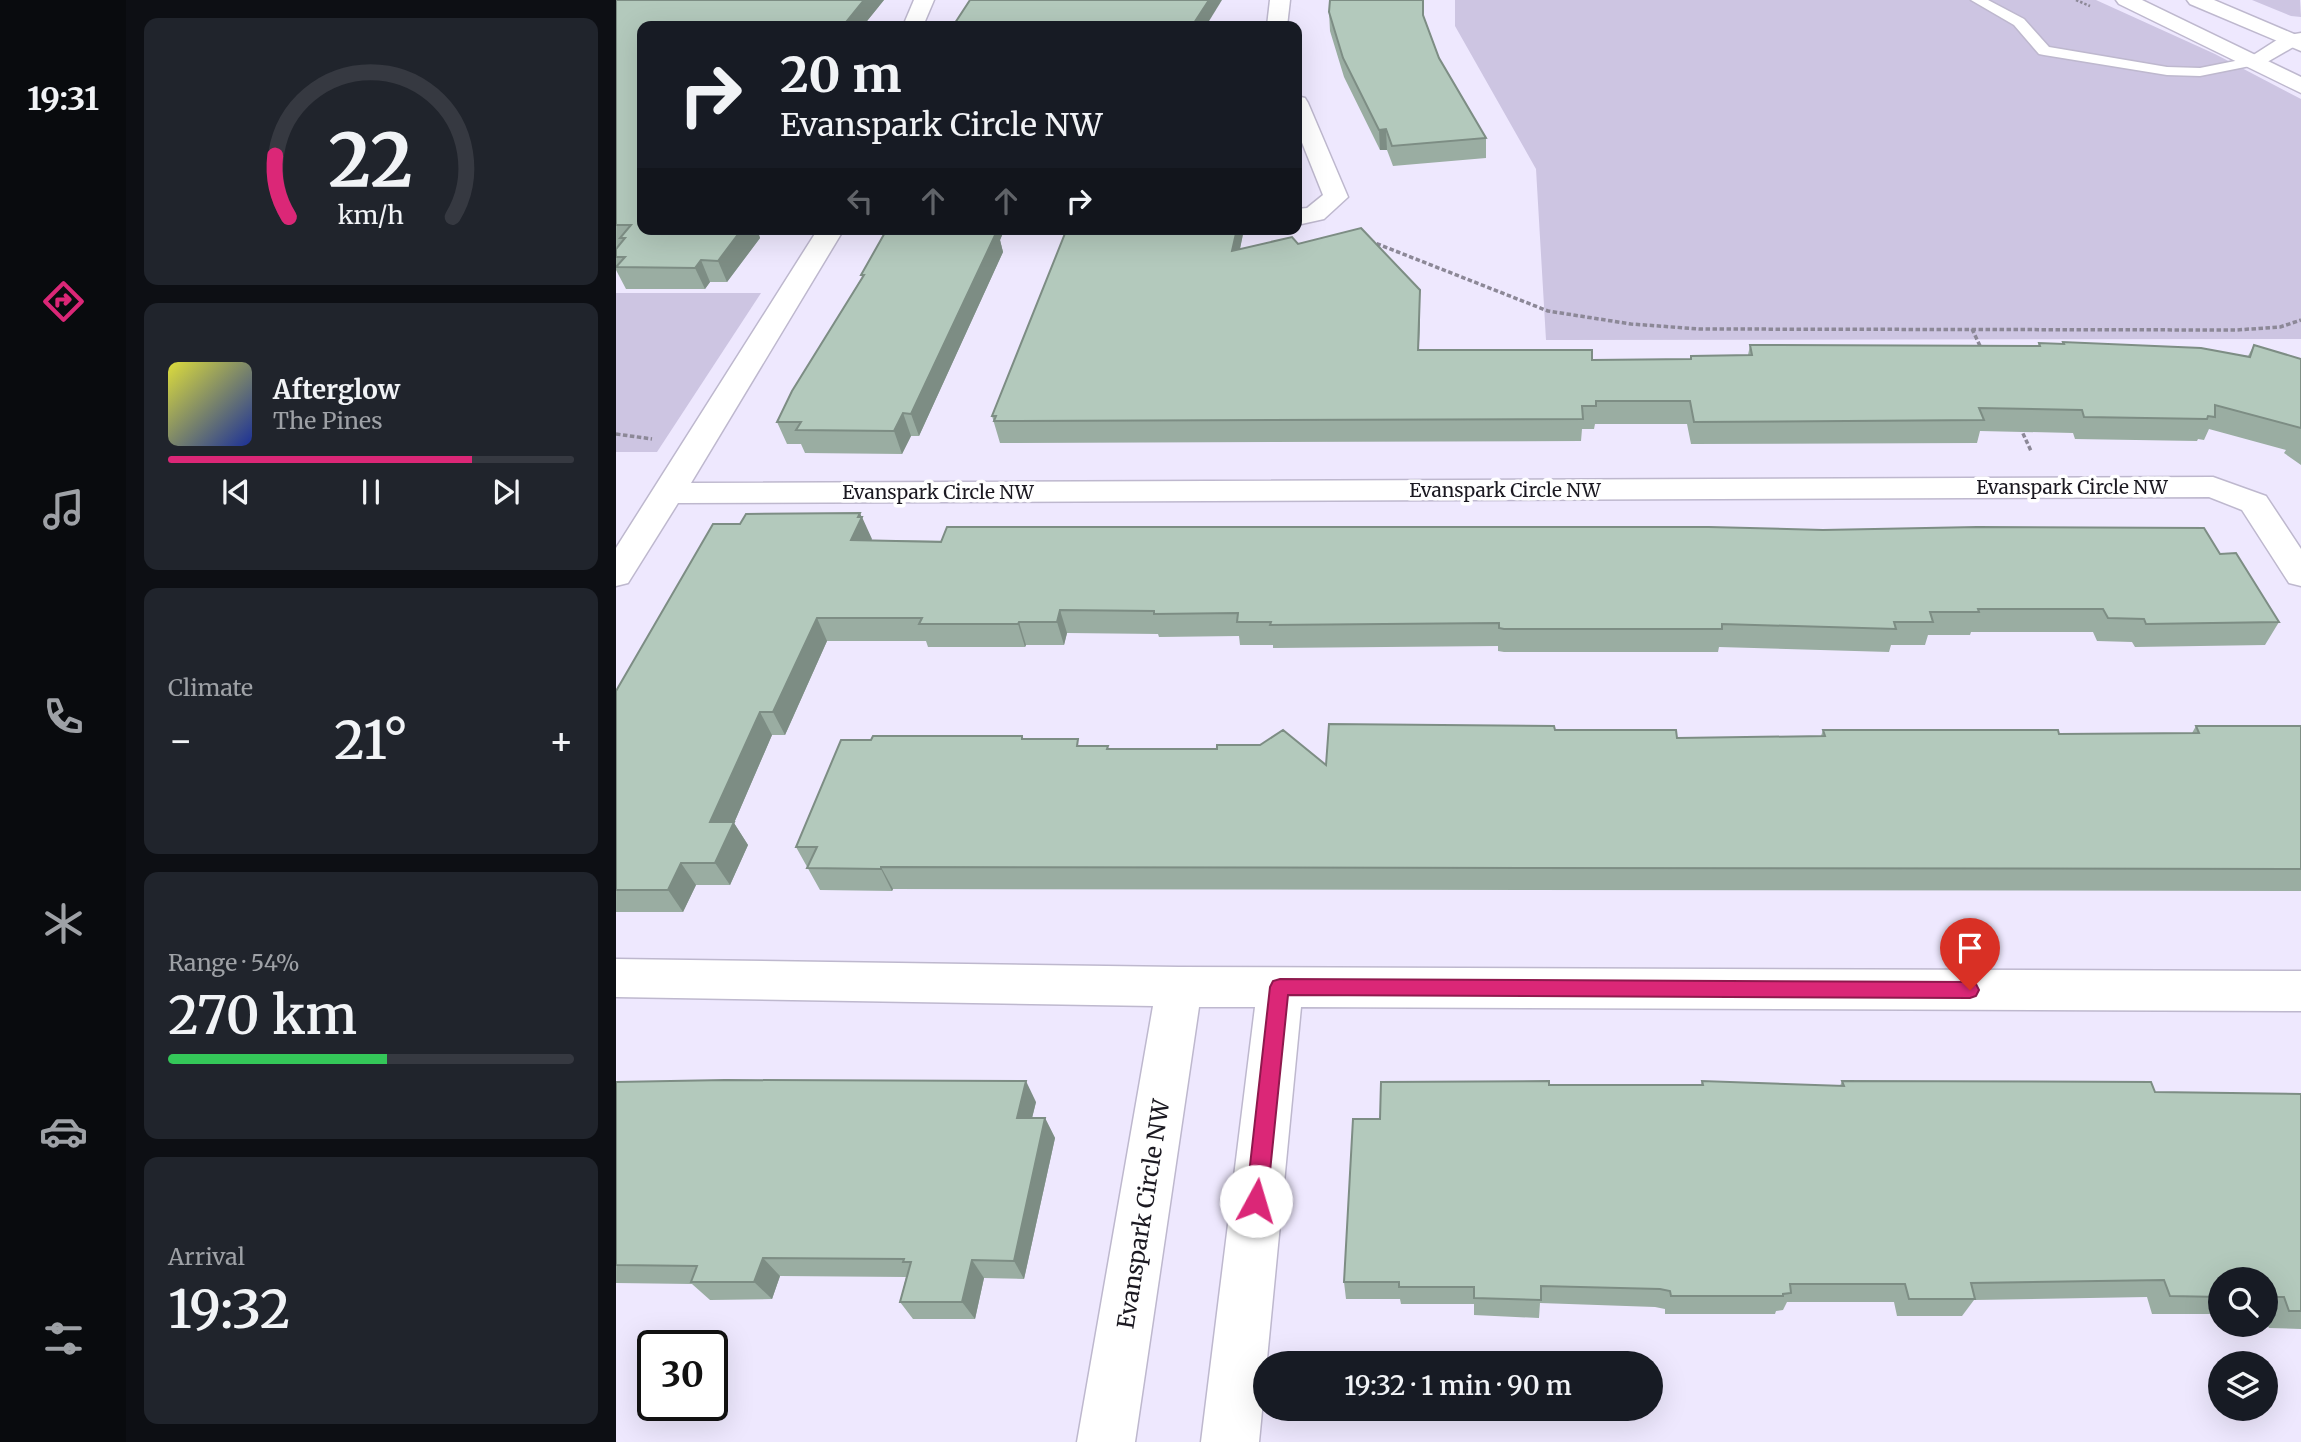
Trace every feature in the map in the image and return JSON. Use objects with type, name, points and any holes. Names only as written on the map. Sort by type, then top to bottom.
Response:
[{"type":"street","points":[[915,21],[924,0]]},
{"type":"street","points":[[1277,21],[1280,0]]},
{"type":"street","points":[[2126,0],[2255,61],[2301,86]]},
{"type":"street","points":[[2197,0],[2297,41]]},
{"type":"street","points":[[2255,61],[2297,41]]},
{"type":"street","points":[[2255,61],[2301,59]]},
{"type":"street","points":[[1302,115],[1336,197],[1315,214],[1302,216]]},
{"type":"street","points":[[616,575],[827,235]]},
{"type":"street","name":"Evanspark Circle NW","points":[[668,493],[2213,487],[2254,503],[2301,575]]},
{"type":"street","points":[[616,978],[1280,987],[2301,991]]},
{"type":"street","name":"Evanspark Circle NW","points":[[1105,1442],[1179,986]]},
{"type":"street","points":[[1230,1442],[1280,987]]},
{"type":"lane","points":[[1978,0],[2019,22],[2044,51],[2167,71],[2200,72],[2255,61]]},
{"type":"path","points":[[1369,240],[1548,312],[1573,317],[1700,329],[2236,330],[2280,327],[2301,320]]},
{"type":"path","points":[[1972,329],[1984,353]]},
{"type":"path","points":[[2019,426],[2036,462]]},
{"type":"path","points":[[616,434],[659,440]]},
{"type":"shaded area","points":[[1455,0],[2096,0],[2215,54],[2301,99],[2301,339],[1546,340],[1536,169],[1455,26]]},
{"type":"shaded area","points":[[2252,0],[2300,0],[2301,17],[2291,16]]},
{"type":"shaded area","points":[[616,293],[761,293],[657,452],[616,452]]},
{"type":"building","points":[[616,0],[864,0],[847,21],[637,21],[637,235],[738,235],[718,261],[701,260],[695,268],[616,267],[625,257],[616,257],[616,249],[625,238],[620,238],[631,225],[616,225]]},
{"type":"building","points":[[970,0],[1209,0],[1195,21],[956,21]]},
{"type":"building","points":[[1330,0],[1423,0],[1423,15],[1439,58],[1486,138],[1392,146],[1386,129],[1379,130],[1343,58],[1329,12]]},
{"type":"building","points":[[1361,228],[1420,290],[1418,350],[1592,350],[1592,360],[1691,359],[1691,356],[1752,355],[1750,345],[2040,346],[2039,343],[2064,344],[2063,342],[2201,348],[2250,357],[2254,345],[2301,359],[2301,428],[2215,405],[2215,417],[2208,416],[2207,419],[2084,417],[2082,410],[1979,408],[1984,420],[1694,422],[1690,401],[1596,401],[1596,406],[1582,406],[1583,419],[994,421],[996,416],[992,416],[1064,235],[1236,235],[1232,251],[1292,237],[1298,244]]},
{"type":"building","points":[[884,235],[995,235],[911,414],[903,413],[894,431],[796,430],[801,422],[777,422],[792,391],[864,275],[861,275]]},
{"type":"building","points":[[860,513],[858,517],[862,517],[851,540],[941,542],[947,527],[1709,527],[1823,530],[1977,527],[2204,528],[2220,554],[2236,553],[2279,622],[2146,624],[2144,619],[2108,618],[2103,609],[1978,609],[1979,612],[1930,612],[1933,622],[1894,622],[1896,629],[1722,624],[1722,629],[1504,629],[1499,628],[1499,623],[1270,625],[1271,622],[1237,622],[1238,613],[1154,614],[1154,611],[1060,610],[1057,622],[1018,624],[919,624],[922,618],[817,618],[773,712],[760,712],[710,822],[734,822],[715,863],[681,863],[668,890],[616,890],[616,691],[713,524],[740,524],[746,514]]},
{"type":"building","points":[[1329,724],[1676,730],[1677,738],[1825,736],[1823,730],[2058,730],[2059,734],[2199,733],[2196,726],[2301,726],[2301,869],[807,868],[817,847],[796,847],[841,740],[871,740],[873,736],[1022,736],[1022,739],[1078,739],[1077,746],[1108,746],[1107,749],[1217,749],[1217,745],[1260,745],[1283,730],[1326,765]]},
{"type":"building","points":[[1026,1081],[1017,1118],[1045,1118],[1014,1261],[972,1260],[962,1302],[900,1302],[911,1262],[903,1262],[904,1259],[763,1258],[754,1282],[691,1282],[697,1266],[616,1265],[616,1082]]},
{"type":"building","points":[[1549,1081],[1549,1085],[1703,1085],[1702,1081],[1844,1086],[1842,1081],[2151,1082],[2155,1092],[2301,1094],[2301,1311],[2289,1311],[2284,1297],[2278,1297],[2278,1267],[2208,1267],[2208,1297],[2170,1296],[2164,1280],[1971,1283],[1975,1299],[1909,1299],[1905,1284],[1790,1284],[1791,1293],[1783,1296],[1671,1296],[1670,1291],[1660,1289],[1541,1286],[1541,1300],[1474,1298],[1474,1287],[1399,1287],[1399,1282],[1344,1282],[1353,1119],[1380,1119],[1381,1082]]},
{"type":"route","points":[[1256,1201],[1280,987],[1970,990]]}]
